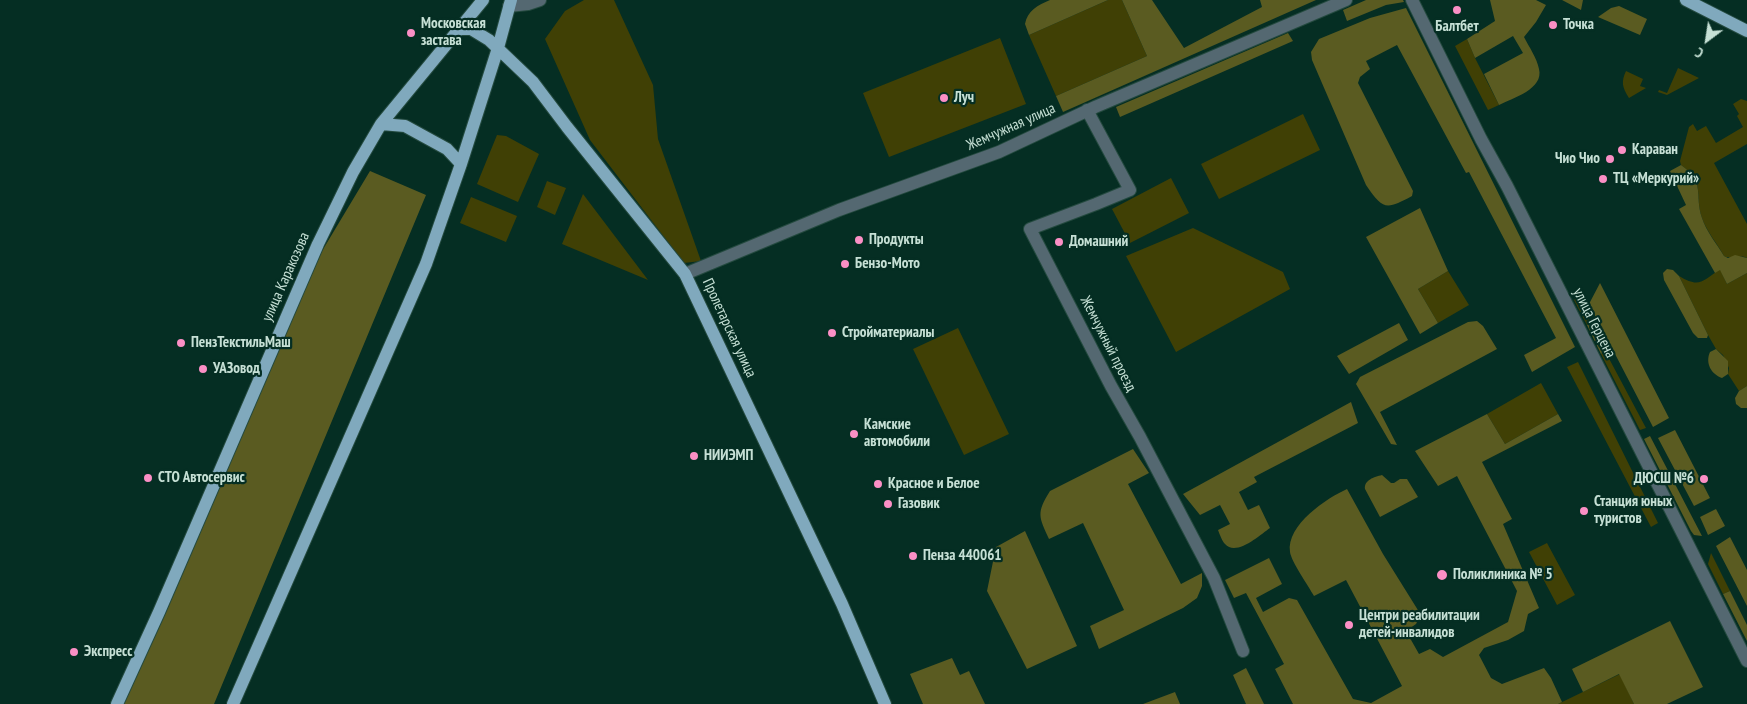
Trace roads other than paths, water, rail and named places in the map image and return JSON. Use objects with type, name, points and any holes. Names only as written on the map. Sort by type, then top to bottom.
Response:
[{"type":"main road","name":"улица Каракозова","points":[[117,704],[167,594],[318,244],[353,172],[381,124],[483,0]]},
{"type":"main road","points":[[1686,0],[1747,31]]},
{"type":"main road","points":[[233,704],[426,264],[461,164],[498,48],[510,3]]},
{"type":"main road","name":"Пролетарская улица","points":[[459,29],[471,29],[480,33],[533,82],[685,274],[842,604],[885,704]]},
{"type":"main road","points":[[381,124],[405,126],[447,149],[461,164]]},
{"type":"street","points":[[510,3],[528,4],[540,0]]},
{"type":"street","name":"Жемчужная улица","points":[[685,274],[831,213],[999,152],[1087,110],[1346,0]]},
{"type":"street","name":"улица Герцена","points":[[1412,0],[1747,661]]},
{"type":"street","name":"Жемчужный проезд","points":[[1087,110],[1130,190],[1030,229],[1111,386],[1214,578],[1243,651]]},
{"type":"place","name":"Балтбет","points":[[1457,10]]},
{"type":"place","name":"Точка","points":[[1553,25]]},
{"type":"place","name":"Московская застава","points":[[411,33]]},
{"type":"place","name":"Луч","points":[[944,98]]},
{"type":"place","name":"Караван","points":[[1622,150]]},
{"type":"place","name":"Чио Чио","points":[[1610,159]]},
{"type":"place","name":"ТЦ «Меркурий»","points":[[1603,179]]},
{"type":"place","name":"Продукты","points":[[859,240]]},
{"type":"place","name":"Домашний","points":[[1059,242]]},
{"type":"place","name":"Бензо-Мото","points":[[845,264]]},
{"type":"place","name":"Стройматериалы","points":[[832,333]]},
{"type":"place","name":"ПензТекстильМаш","points":[[181,343]]},
{"type":"place","name":"УАЗовод","points":[[203,369]]},
{"type":"place","name":"Камские автомобили","points":[[854,434]]},
{"type":"place","name":"НИИЭМП","points":[[694,456]]},
{"type":"place","name":"СТО Автосервис","points":[[148,478]]},
{"type":"place","name":"ДЮСШ №6","points":[[1704,479]]},
{"type":"place","name":"Красное и Белое","points":[[878,484]]},
{"type":"place","name":"Газовик","points":[[888,504]]},
{"type":"place","name":"Станция юных туристов","points":[[1584,511]]},
{"type":"place","name":"Пенза 440061","points":[[913,556]]},
{"type":"place","name":"Поликлиника № 5","points":[[1442,575]]},
{"type":"place","name":"Центри реабилитации детей-инвалидов","points":[[1349,625]]},
{"type":"place","name":"Экспресс","points":[[74,652]]}]
